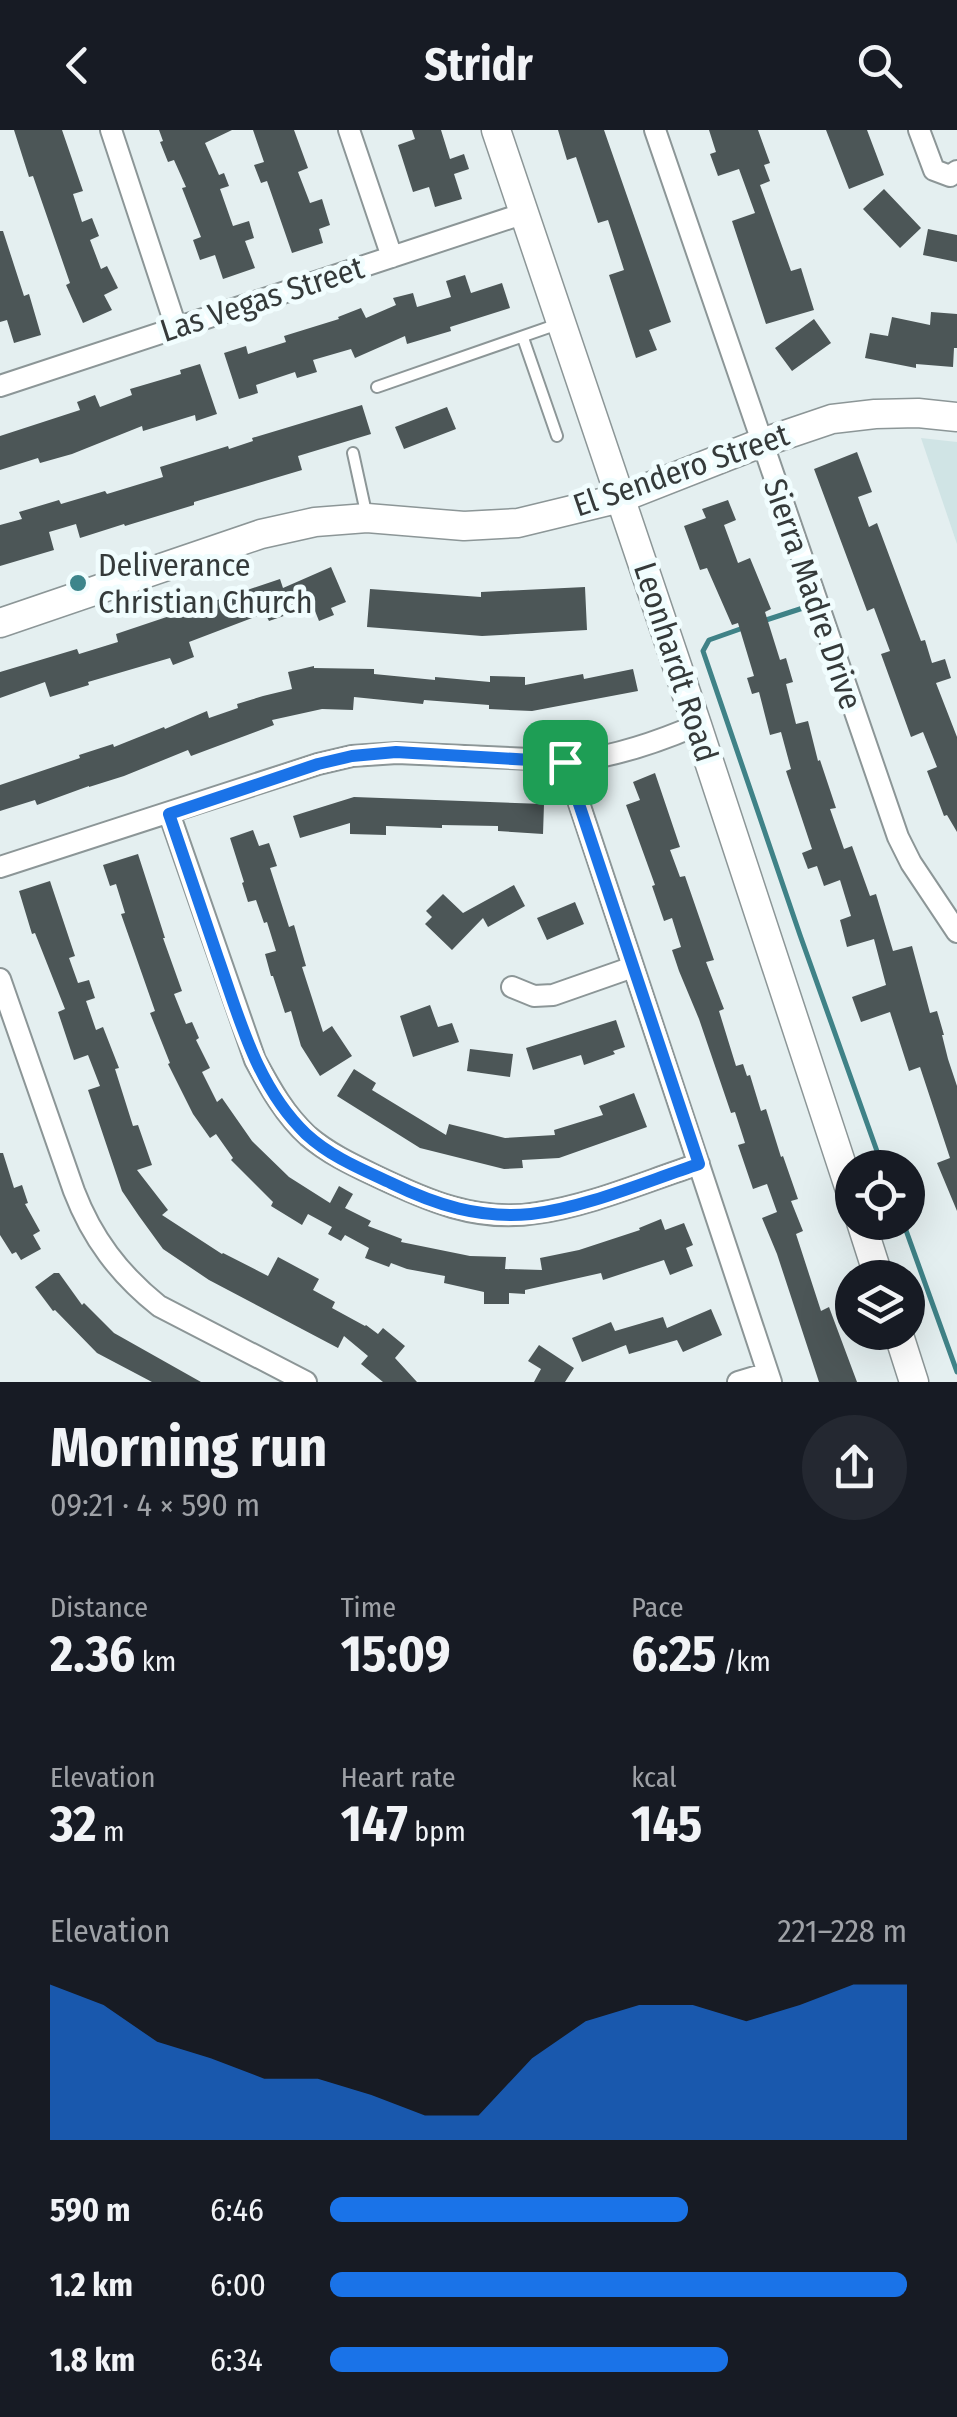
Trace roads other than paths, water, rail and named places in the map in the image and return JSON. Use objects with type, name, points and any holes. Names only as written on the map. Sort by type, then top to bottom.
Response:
[{"type":"street","points":[[112,130],[176,327]]},
{"type":"street","points":[[349,130],[392,256]]},
{"type":"street","name":"Leonhardt Road","points":[[496,130],[837,1150]]},
{"type":"street","name":"Sierra Madre Drive","points":[[655,130],[898,837],[957,932]]},
{"type":"street","points":[[920,130],[934,170],[950,176],[957,171]]},
{"type":"street","name":"Las Vegas Street","points":[[0,386],[525,213]]},
{"type":"street","name":"El Sendero Street","points":[[0,622],[261,534],[315,522],[367,518],[491,526],[518,522],[621,498],[832,419],[918,413],[957,418]]},
{"type":"street","points":[[0,867],[352,756],[396,752],[565,762],[603,757],[658,742],[697,724]]},
{"type":"street","points":[[565,762],[769,1377],[738,1382]]},
{"type":"street","points":[[169,814],[255,1060],[295,1123],[339,1158],[424,1199],[490,1215],[514,1216],[578,1204],[699,1164]]},
{"type":"street","points":[[512,987],[534,996],[553,995],[633,967]]},
{"type":"street","points":[[0,979],[74,1190],[107,1255],[159,1306],[306,1382]]},
{"type":"street","points":[[904,1350],[914,1382]]},
{"type":"lane","points":[[377,387],[562,322]]},
{"type":"lane","points":[[522,338],[557,436]]},
{"type":"lane","points":[[353,453],[367,518]]},
{"type":"waterway","points":[[763,621],[803,608]]},
{"type":"waterway","points":[[743,628],[709,640],[703,651],[877,1150]]},
{"type":"waterway","points":[[909,1240],[957,1372]]},
{"type":"place","name":"Deliverance Christian Church","points":[[78,583]]}]
